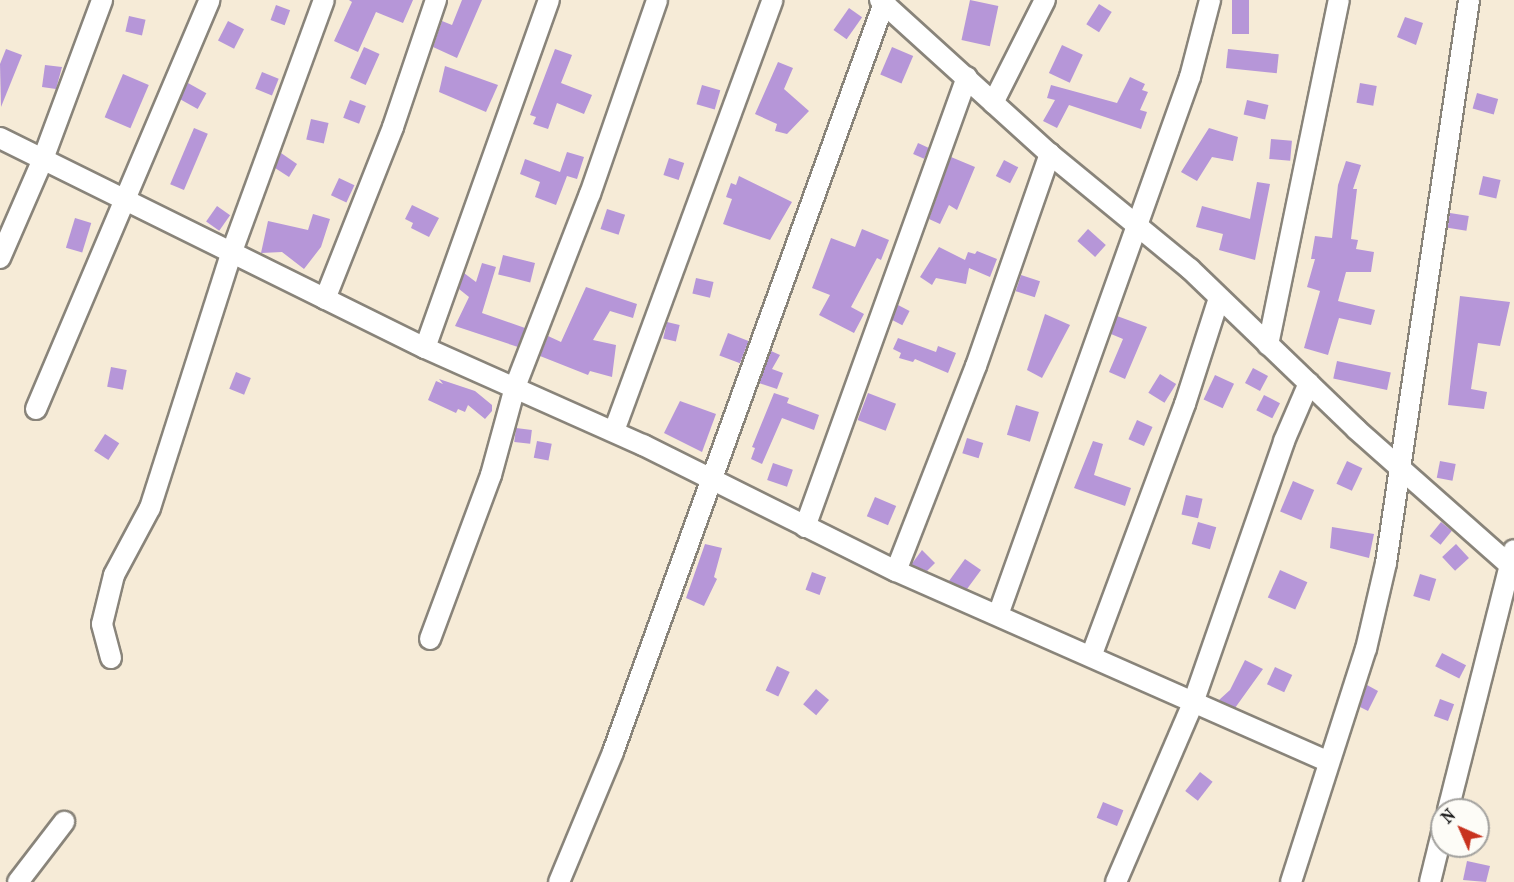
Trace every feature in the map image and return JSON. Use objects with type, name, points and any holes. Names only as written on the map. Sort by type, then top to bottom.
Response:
[{"type":"street","points":[[0,258],[44,159],[102,0]]},
{"type":"street","points":[[36,409],[127,201],[210,0]]},
{"type":"street","points":[[111,658],[102,624],[114,575],[150,508],[231,254],[324,0]]},
{"type":"street","points":[[325,299],[393,127],[436,0]]},
{"type":"street","points":[[424,348],[549,0]]},
{"type":"street","points":[[430,639],[491,475],[515,387],[590,194],[657,0]]},
{"type":"street","points":[[614,431],[773,0]]},
{"type":"street","points":[[993,103],[1045,0]]},
{"type":"street","points":[[998,615],[1190,77],[1210,0]]},
{"type":"street","points":[[1268,345],[1339,0]]},
{"type":"street","points":[[1291,882],[1327,761],[1366,649],[1386,563],[1398,464],[1469,0]]},
{"type":"street","points":[[559,882],[613,752],[883,1],[1050,154],[1219,298],[1398,464],[1513,562],[1451,798]]},
{"type":"street","points":[[805,527],[967,77]]},
{"type":"street","points":[[0,138],[424,348],[614,431],[896,571],[1092,654],[1192,703],[1327,761]]},
{"type":"street","points":[[896,571],[976,366],[1050,154]]},
{"type":"street","points":[[1092,654],[1185,404],[1219,298]]},
{"type":"street","points":[[1116,882],[1192,703],[1284,441],[1309,383]]},
{"type":"street","points":[[18,882],[64,822]]},
{"type":"street","points":[[1430,882],[1436,858]]},
{"type":"building","points":[[349,0],[413,0],[403,23],[376,12],[358,52],[334,41],[352,2]]},
{"type":"building","points":[[462,0],[482,0],[457,58],[433,47],[442,21],[452,25]]},
{"type":"building","points":[[970,0],[998,6],[990,46],[961,40]]},
{"type":"building","points":[[1232,0],[1249,0],[1249,34],[1232,34]]},
{"type":"building","points":[[1099,4],[1112,12],[1099,32],[1086,24]]},
{"type":"building","points":[[276,5],[290,10],[285,25],[271,20]]},
{"type":"building","points":[[849,8],[862,17],[847,39],[834,30]]},
{"type":"building","points":[[129,16],[146,20],[142,35],[125,32]]},
{"type":"building","points":[[1405,17],[1423,23],[1416,45],[1397,37]]},
{"type":"building","points":[[228,21],[244,29],[234,49],[218,41]]},
{"type":"building","points":[[1062,45],[1083,55],[1070,83],[1049,73]]},
{"type":"building","points":[[364,47],[380,54],[366,85],[350,78]]},
{"type":"building","points":[[892,47],[913,56],[901,84],[880,75]]},
{"type":"building","points":[[6,49],[22,55],[1,107],[0,64]]},
{"type":"building","points":[[555,49],[572,55],[561,83],[592,95],[584,114],[557,103],[548,129],[533,124],[536,117],[530,115]]},
{"type":"building","points":[[1228,49],[1279,54],[1277,73],[1226,68]]},
{"type":"building","points":[[778,62],[793,68],[784,89],[809,111],[787,134],[775,131],[777,124],[755,114]]},
{"type":"building","points":[[45,65],[62,67],[56,89],[42,87]]},
{"type":"building","points":[[445,66],[498,85],[486,112],[439,92]]},
{"type":"building","points":[[262,72],[279,79],[272,95],[255,89]]},
{"type":"building","points":[[123,74],[149,85],[130,128],[105,117]]},
{"type":"building","points":[[1130,77],[1145,84],[1142,90],[1148,92],[1140,110],[1147,112],[1141,129],[1069,105],[1057,128],[1043,121],[1055,100],[1047,98],[1051,85],[1117,103]]},
{"type":"building","points":[[188,83],[206,93],[198,109],[179,99]]},
{"type":"building","points":[[1360,83],[1377,86],[1373,106],[1357,103]]},
{"type":"building","points":[[702,85],[720,90],[715,109],[696,104]]},
{"type":"building","points":[[1477,93],[1498,99],[1494,114],[1473,108]]},
{"type":"building","points":[[350,100],[366,106],[359,124],[343,118]]},
{"type":"building","points":[[1247,100],[1268,105],[1265,120],[1244,115]]},
{"type":"building","points":[[311,119],[329,123],[324,144],[306,139]]},
{"type":"building","points":[[194,128],[208,134],[184,190],[170,184]]},
{"type":"building","points":[[1209,128],[1238,137],[1233,161],[1212,157],[1197,181],[1181,172]]},
{"type":"building","points":[[1271,139],[1292,141],[1290,161],[1269,159]]},
{"type":"building","points":[[918,143],[929,148],[924,159],[913,154]]},
{"type":"building","points":[[567,152],[584,157],[577,179],[567,176],[556,205],[535,197],[540,182],[520,174],[525,159],[560,172]]},
{"type":"building","points":[[281,153],[297,164],[289,177],[275,168]]},
{"type":"building","points":[[951,157],[975,167],[957,210],[949,205],[940,224],[929,219]]},
{"type":"building","points":[[669,158],[684,163],[679,180],[663,175]]},
{"type":"building","points":[[1004,160],[1018,167],[1010,183],[996,176]]},
{"type":"building","points":[[1346,161],[1361,165],[1353,189],[1357,189],[1351,239],[1358,240],[1356,249],[1374,252],[1371,272],[1346,272],[1338,301],[1375,310],[1371,325],[1339,318],[1328,355],[1304,348],[1320,291],[1307,287],[1315,259],[1311,259],[1315,236],[1332,238],[1338,185]]},
{"type":"building","points":[[739,176],[792,202],[770,240],[723,224],[732,199],[726,197],[731,183],[736,185]]},
{"type":"building","points":[[1483,176],[1501,180],[1496,199],[1479,195]]},
{"type":"building","points":[[339,178],[354,185],[346,202],[331,195]]},
{"type":"building","points":[[1257,182],[1270,184],[1255,260],[1219,250],[1223,234],[1196,227],[1202,206],[1250,219]]},
{"type":"building","points":[[412,205],[439,218],[429,237],[411,228],[413,223],[405,219]]},
{"type":"building","points":[[217,206],[230,215],[219,231],[206,222]]},
{"type":"building","points":[[607,209],[625,215],[619,235],[601,229]]},
{"type":"building","points":[[1450,213],[1469,216],[1466,231],[1448,228]]},
{"type":"building","points":[[313,214],[330,219],[321,247],[304,269],[282,252],[261,253],[268,221],[308,230]]},
{"type":"building","points":[[75,218],[91,223],[82,253],[66,248]]},
{"type":"building","points":[[862,229],[889,240],[881,260],[877,258],[851,307],[864,314],[854,333],[819,315],[830,295],[812,288],[831,238],[855,247]]},
{"type":"building","points":[[1088,229],[1106,245],[1095,257],[1077,241]]},
{"type":"building","points":[[939,247],[965,260],[968,252],[975,254],[977,251],[997,259],[990,277],[969,268],[966,284],[936,278],[932,285],[920,277]]},
{"type":"building","points":[[503,255],[535,263],[530,282],[498,274]]},
{"type":"building","points":[[482,263],[496,267],[482,313],[525,328],[518,347],[455,326],[469,297],[459,289],[464,273],[476,282]]},
{"type":"building","points":[[1021,275],[1040,281],[1035,297],[1016,291]]},
{"type":"building","points":[[696,278],[714,282],[710,298],[692,294]]},
{"type":"building","points":[[586,287],[637,304],[633,318],[610,311],[593,340],[616,345],[612,377],[590,371],[588,375],[540,356],[548,336],[561,342]]},
{"type":"building","points":[[1460,296],[1510,302],[1500,346],[1478,343],[1471,389],[1487,392],[1484,409],[1448,405]]},
{"type":"building","points":[[898,305],[910,311],[902,325],[891,319]]},
{"type":"building","points":[[1045,314],[1070,325],[1042,378],[1027,370]]},
{"type":"building","points":[[1117,316],[1147,327],[1125,379],[1109,372],[1123,339],[1111,334]]},
{"type":"building","points":[[667,322],[680,325],[676,341],[663,339]]},
{"type":"building","points":[[728,333],[749,341],[740,363],[719,355]]},
{"type":"building","points":[[898,338],[936,352],[938,346],[956,353],[948,373],[915,359],[913,362],[899,358],[901,353],[893,349]]},
{"type":"building","points":[[771,351],[780,355],[772,369],[783,373],[777,389],[759,383]]},
{"type":"building","points":[[1337,361],[1391,372],[1387,390],[1333,379]]},
{"type":"building","points":[[111,367],[127,370],[123,390],[107,387]]},
{"type":"building","points":[[1253,368],[1268,376],[1260,391],[1245,383]]},
{"type":"building","points":[[236,372],[251,378],[244,395],[229,389]]},
{"type":"building","points":[[1160,374],[1176,384],[1164,403],[1148,393]]},
{"type":"building","points":[[1215,375],[1234,384],[1223,408],[1204,399]]},
{"type":"building","points":[[439,379],[475,391],[492,405],[492,411],[485,419],[468,405],[465,412],[458,409],[456,413],[428,400],[436,381],[443,384]]},
{"type":"building","points":[[774,393],[789,398],[787,403],[819,415],[814,430],[782,418],[762,464],[751,459],[755,448],[752,447]]},
{"type":"building","points":[[868,393],[896,404],[886,431],[858,420]]},
{"type":"building","points":[[1264,395],[1280,403],[1272,418],[1256,410]]},
{"type":"building","points":[[680,401],[716,414],[702,452],[664,433]]},
{"type":"building","points":[[1016,405],[1039,412],[1030,442],[1007,435]]},
{"type":"building","points":[[1137,420],[1153,427],[1144,446],[1128,439]]},
{"type":"building","points":[[516,428],[532,430],[530,444],[514,442]]},
{"type":"building","points":[[105,434],[119,443],[108,460],[94,451]]},
{"type":"building","points":[[967,438],[983,443],[979,458],[962,453]]},
{"type":"building","points":[[537,441],[552,444],[548,461],[534,458]]},
{"type":"building","points":[[1093,441],[1103,444],[1094,475],[1131,488],[1125,506],[1074,488]]},
{"type":"building","points":[[1347,461],[1362,468],[1352,491],[1336,484]]},
{"type":"building","points":[[1440,461],[1456,464],[1452,481],[1437,478]]},
{"type":"building","points":[[773,463],[793,470],[787,487],[767,480]]},
{"type":"building","points":[[1293,481],[1314,490],[1301,520],[1280,511]]},
{"type":"building","points":[[1186,495],[1203,499],[1198,518],[1182,514]]},
{"type":"building","points":[[875,497],[896,506],[888,525],[867,516]]},
{"type":"building","points":[[1198,522],[1216,527],[1210,549],[1192,544]]},
{"type":"building","points":[[1441,522],[1452,531],[1441,545],[1430,536]]},
{"type":"building","points":[[1332,527],[1374,534],[1369,558],[1330,548]]},
{"type":"building","points":[[705,544],[722,548],[714,577],[717,579],[704,606],[686,598]]},
{"type":"building","points":[[1456,544],[1469,558],[1455,571],[1442,557]]},
{"type":"building","points":[[922,550],[935,563],[927,571],[911,565]]},
{"type":"building","points":[[965,559],[981,570],[967,589],[949,581]]},
{"type":"building","points":[[1280,570],[1307,582],[1295,610],[1268,597]]},
{"type":"building","points":[[812,572],[826,577],[820,595],[806,590]]},
{"type":"building","points":[[1420,574],[1436,579],[1430,601],[1413,596]]},
{"type":"building","points":[[1442,653],[1466,665],[1459,679],[1435,666]]},
{"type":"building","points":[[1245,660],[1263,669],[1235,708],[1219,700],[1230,690]]},
{"type":"building","points":[[777,666],[790,672],[778,696],[766,690]]},
{"type":"building","points":[[1275,667],[1292,675],[1284,692],[1267,684]]},
{"type":"building","points":[[1367,685],[1378,691],[1368,711],[1360,707]]},
{"type":"building","points":[[816,689],[829,700],[816,715],[803,704]]},
{"type":"building","points":[[1440,699],[1454,704],[1448,721],[1434,716]]},
{"type":"building","points":[[1200,772],[1213,782],[1198,801],[1185,791]]},
{"type":"building","points":[[1103,802],[1123,810],[1117,826],[1097,818]]},
{"type":"building","points":[[1467,861],[1490,866],[1486,882],[1463,880]]}]
